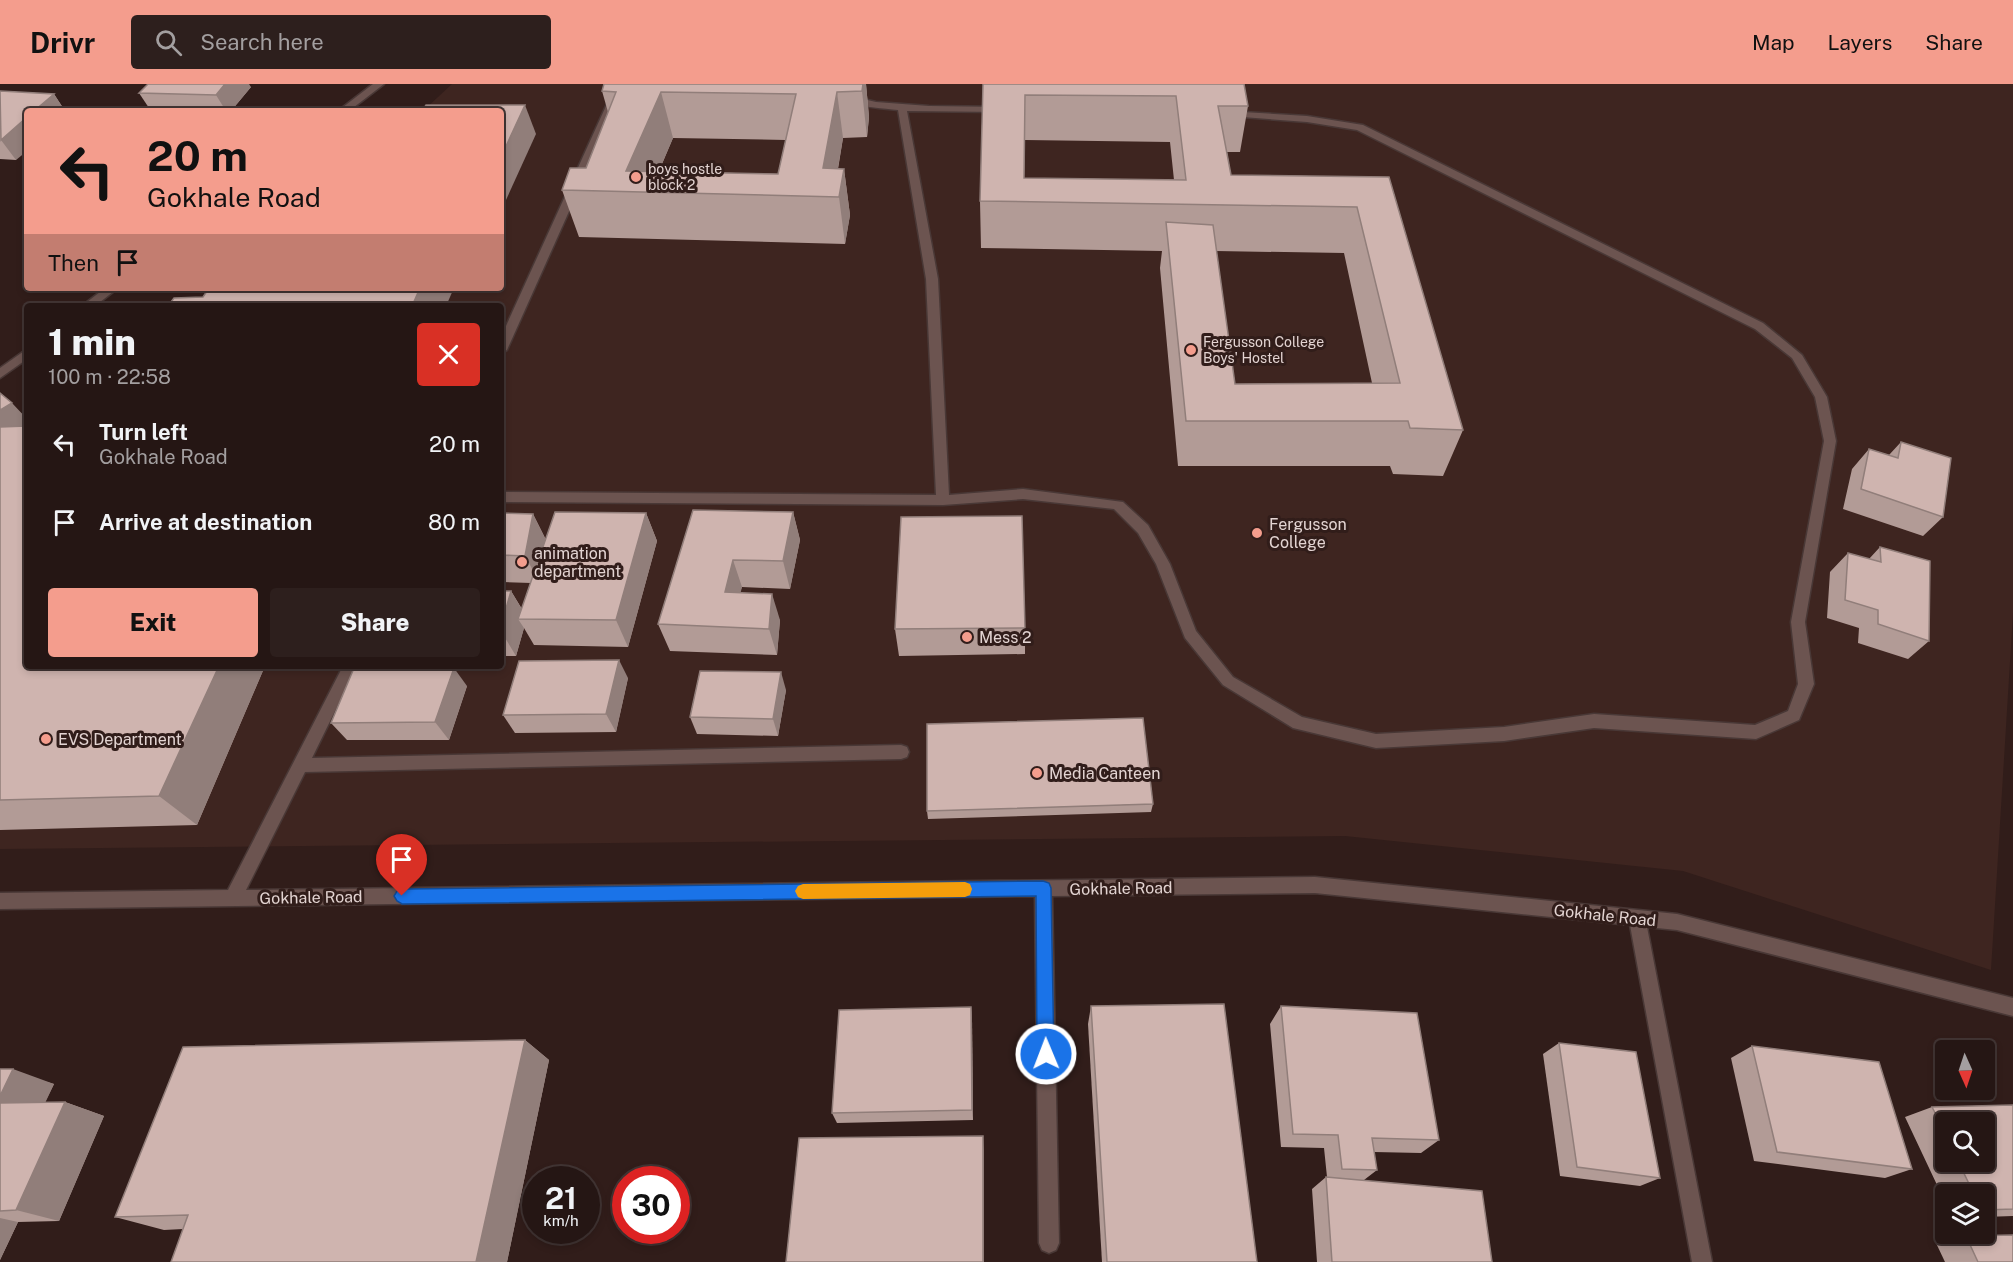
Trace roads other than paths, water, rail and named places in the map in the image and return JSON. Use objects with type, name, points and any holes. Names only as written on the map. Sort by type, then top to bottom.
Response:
[{"type":"street","points":[[347,108],[379,84]]},
{"type":"street","points":[[504,343],[621,84]]},
{"type":"street","points":[[810,84],[821,91],[849,99],[902,108],[1018,109]]},
{"type":"street","points":[[902,108],[932,279],[942,500]]},
{"type":"street","points":[[504,497],[942,500],[1023,494],[1118,505],[1143,529],[1163,564],[1190,634],[1228,681],[1298,723],[1376,741],[1504,734],[1594,721],[1756,732],[1794,715],[1806,684],[1798,622],[1830,441],[1821,397],[1796,355],[1760,326],[1360,127],[1307,118],[1216,112]]},
{"type":"street","points":[[92,303],[108,291]]},
{"type":"street","points":[[0,374],[24,355]]},
{"type":"street","points":[[233,898],[349,669]]},
{"type":"street","points":[[301,765],[901,752]]},
{"type":"street","name":"Gokhale Road","points":[[0,901],[1315,885],[1677,922],[2013,1008]]},
{"type":"street","points":[[1043,888],[1049,1243]]},
{"type":"street","points":[[1637,918],[1702,1262]]},
{"type":"place","name":"boys hostle block 2","points":[[636,177]]},
{"type":"place","name":"Fergusson College Boys' Hostel","points":[[1191,350]]},
{"type":"place","name":"Fergusson College","points":[[1257,533]]},
{"type":"place","name":"animation department","points":[[522,562]]},
{"type":"place","name":"Mess 2","points":[[967,637]]},
{"type":"place","name":"EVS Department","points":[[46,739]]},
{"type":"place","name":"Media Canteen","points":[[1037,773]]}]
